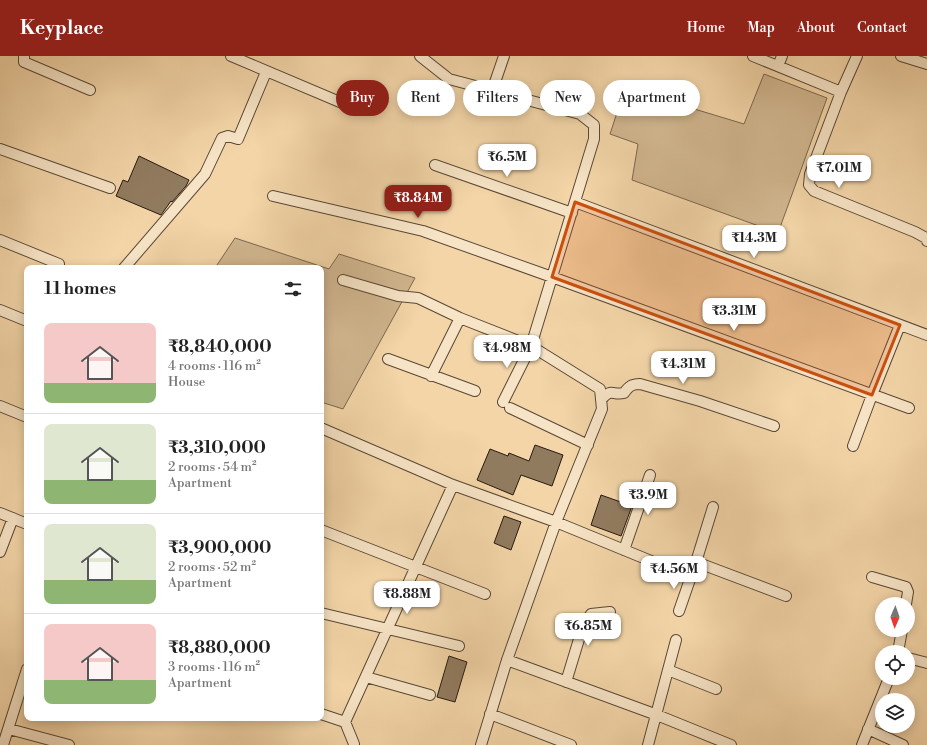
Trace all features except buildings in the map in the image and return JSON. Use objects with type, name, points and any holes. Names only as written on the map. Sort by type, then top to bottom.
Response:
[{"type":"street","points":[[24,56],[24,62],[35,68],[90,90]]},
{"type":"street","points":[[231,56],[336,101]]},
{"type":"street","points":[[420,56],[449,79],[463,83]]},
{"type":"street","points":[[496,80],[504,56]]},
{"type":"street","points":[[754,56],[841,92]]},
{"type":"street","points":[[778,66],[782,56]]},
{"type":"street","points":[[856,56],[810,174],[809,185],[814,191],[915,232],[926,238],[927,241]]},
{"type":"street","points":[[901,56],[927,64]]},
{"type":"street","points":[[127,265],[205,174],[222,138],[228,136],[238,139],[266,72]]},
{"type":"street","points":[[532,101],[580,114],[594,125],[594,139],[531,346],[507,405],[588,445]]},
{"type":"street","points":[[0,149],[110,188]]},
{"type":"street","points":[[435,165],[572,212]]},
{"type":"street","points":[[273,196],[423,232],[552,277],[909,408]]},
{"type":"street","points":[[575,202],[927,335]]},
{"type":"street","points":[[0,240],[59,264]]},
{"type":"street","points":[[343,280],[398,296],[418,298],[460,318],[531,346],[600,389],[602,409],[556,522],[507,660],[481,745]]},
{"type":"street","points":[[0,310],[24,320]]},
{"type":"street","points":[[431,376],[460,318]]},
{"type":"street","points":[[853,446],[900,325]]},
{"type":"street","points":[[388,358],[431,376],[475,391]]},
{"type":"street","points":[[602,400],[607,393],[624,393],[633,384],[640,384],[700,401],[774,426]]},
{"type":"street","points":[[0,406],[24,416]]},
{"type":"street","points":[[324,429],[453,486],[556,522],[690,577]]},
{"type":"street","points":[[624,550],[650,475]]},
{"type":"street","points":[[345,722],[453,486]]},
{"type":"street","points":[[679,611],[713,507]]},
{"type":"street","points":[[0,513],[24,523]]},
{"type":"street","points":[[0,552],[13,518]]},
{"type":"street","points":[[324,531],[485,594]]},
{"type":"street","points":[[696,562],[786,596]]},
{"type":"street","points":[[872,577],[906,587],[908,592],[907,597]]},
{"type":"street","points":[[566,682],[582,626],[591,614],[610,612]]},
{"type":"street","points":[[324,614],[459,646]]},
{"type":"street","points":[[648,745],[676,640]]},
{"type":"street","points":[[507,660],[657,715],[731,745]]},
{"type":"street","points":[[915,660],[927,663]]},
{"type":"street","points":[[668,670],[716,688]]},
{"type":"street","points":[[3,745],[24,678]]},
{"type":"street","points":[[366,678],[430,695]]},
{"type":"street","points":[[862,745],[886,685]]},
{"type":"street","points":[[490,714],[570,745]]},
{"type":"street","points":[[324,715],[345,722],[355,745]]},
{"type":"street","points":[[8,729],[69,745]]},
{"type":"street","points":[[868,729],[903,745]]},
{"type":"highlighted area","points":[[575,202],[900,325],[872,395],[552,277]]},
{"type":"shaded area","points":[[764,74],[827,98],[778,233],[632,180],[638,144],[610,134],[616,116],[700,116],[700,111],[744,124]]},
{"type":"shaded area","points":[[235,238],[317,265],[217,265]]},
{"type":"shaded area","points":[[339,254],[415,278],[343,409],[324,403],[324,267],[329,269]]}]
